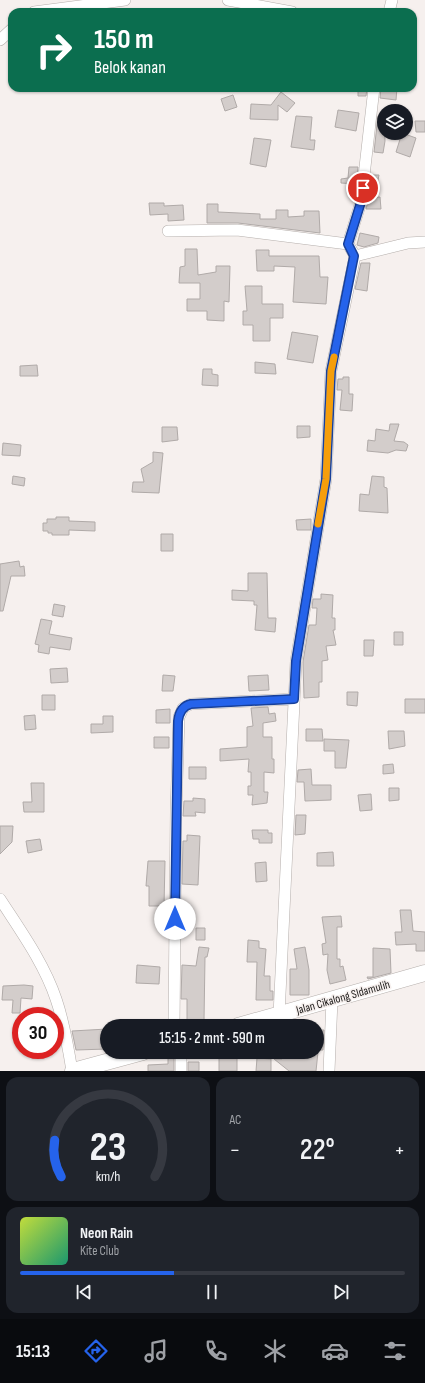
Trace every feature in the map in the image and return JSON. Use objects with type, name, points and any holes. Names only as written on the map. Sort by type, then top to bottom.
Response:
[{"type":"street","points":[[54,8],[124,0]]},
{"type":"street","points":[[228,0],[273,8]]},
{"type":"street","points":[[0,40],[8,33]]},
{"type":"street","points":[[279,1015],[296,661],[326,479],[331,371],[354,256],[348,244],[361,202],[374,92]]},
{"type":"street","points":[[168,231],[237,230],[348,244]]},
{"type":"street","points":[[354,256],[408,243],[425,242]]},
{"type":"street","points":[[174,1019],[176,812],[179,717],[183,708],[191,704],[294,699]]},
{"type":"street","points":[[0,899],[34,954],[56,997],[65,1030],[73,1071],[117,1059]]},
{"type":"street","name":"Jalan Cikalong SIdamulih","points":[[264,1019],[425,973]]},
{"type":"street","points":[[329,1071],[332,1000]]},
{"type":"street","points":[[181,1059],[181,1071]]},
{"type":"building","points":[[281,92],[295,103],[287,112],[278,105],[278,120],[250,119],[251,104],[271,105]]},
{"type":"building","points":[[358,92],[366,92],[366,96],[358,96]]},
{"type":"building","points":[[381,92],[397,92],[396,100],[380,98]]},
{"type":"building","points":[[233,95],[237,107],[225,111],[221,99]]},
{"type":"building","points":[[338,110],[359,113],[356,131],[335,127]]},
{"type":"building","points":[[296,116],[312,117],[310,140],[315,140],[314,150],[291,147]]},
{"type":"building","points":[[415,121],[425,121],[425,132],[416,132]]},
{"type":"building","points":[[377,125],[377,140],[385,141],[383,153],[374,152]]},
{"type":"building","points":[[413,137],[416,138],[410,157],[396,152],[400,140],[413,140]]},
{"type":"building","points":[[254,138],[271,140],[266,167],[250,164]]},
{"type":"building","points":[[349,167],[358,167],[356,184],[341,183],[341,179],[348,178]]},
{"type":"building","points":[[371,175],[379,175],[377,185],[370,185]]},
{"type":"building","points":[[380,197],[381,209],[366,209],[369,198]]},
{"type":"building","points":[[149,203],[164,203],[164,206],[183,205],[184,220],[168,221],[168,214],[150,215]]},
{"type":"building","points":[[207,204],[218,204],[218,212],[260,214],[260,219],[276,219],[276,210],[288,210],[288,217],[304,216],[304,211],[319,211],[320,233],[238,223],[207,223]]},
{"type":"building","points":[[360,233],[379,237],[378,243],[364,247],[357,245]]},
{"type":"building","points":[[185,249],[197,249],[198,275],[216,272],[216,266],[230,266],[229,302],[224,301],[224,321],[207,320],[207,311],[187,311],[187,299],[200,299],[200,283],[179,283],[180,267],[185,266]]},
{"type":"building","points":[[256,250],[269,250],[269,256],[319,256],[320,277],[328,277],[326,304],[293,302],[295,267],[274,266],[274,271],[257,271]]},
{"type":"building","points":[[361,263],[370,263],[367,291],[355,289]]},
{"type":"building","points":[[245,286],[262,286],[262,304],[283,304],[283,318],[270,318],[270,341],[253,341],[253,325],[243,325],[243,311],[247,311]]},
{"type":"building","points":[[292,332],[318,336],[313,363],[287,359]]},
{"type":"building","points":[[255,362],[275,364],[276,374],[255,373]]},
{"type":"building","points":[[37,365],[38,376],[20,376],[20,366]]},
{"type":"building","points":[[203,369],[212,369],[212,374],[218,375],[218,386],[202,385]]},
{"type":"building","points":[[343,377],[349,377],[349,394],[353,394],[352,411],[340,410],[342,390],[337,390],[338,379],[343,379]]},
{"type":"building","points":[[390,424],[399,424],[394,441],[404,442],[408,445],[406,451],[396,450],[388,453],[367,451],[368,440],[375,441],[376,429],[389,431]]},
{"type":"building","points":[[297,426],[310,426],[310,437],[297,438]]},
{"type":"building","points":[[162,427],[177,427],[178,440],[162,442]]},
{"type":"building","points":[[3,443],[21,445],[20,456],[2,455]]},
{"type":"building","points":[[153,452],[163,453],[159,493],[132,492],[133,482],[144,482],[141,469],[153,462]]},
{"type":"building","points":[[13,476],[25,478],[24,486],[12,484]]},
{"type":"building","points":[[372,476],[384,477],[384,487],[387,488],[388,513],[359,511],[360,494],[369,495]]},
{"type":"building","points":[[56,517],[69,517],[69,521],[95,522],[95,531],[69,530],[69,535],[52,535],[52,533],[48,533],[48,531],[43,531],[43,523],[47,523],[47,519],[56,519]]},
{"type":"building","points":[[311,519],[311,530],[297,530],[296,520]]},
{"type":"building","points":[[161,534],[173,534],[173,551],[161,551]]},
{"type":"building","points":[[19,561],[20,567],[24,566],[25,576],[11,576],[3,611],[0,611],[0,564]]},
{"type":"building","points":[[248,573],[267,573],[268,618],[276,618],[275,632],[255,630],[257,605],[254,605],[254,601],[232,600],[232,590],[248,591]]},
{"type":"building","points":[[321,594],[333,595],[332,618],[335,618],[335,630],[333,630],[336,645],[326,646],[328,660],[322,661],[322,682],[319,682],[319,697],[304,698],[303,662],[309,625],[316,625],[317,608],[312,608],[313,599],[321,599]]},
{"type":"building","points":[[54,604],[65,606],[63,617],[52,615]]},
{"type":"building","points":[[41,619],[52,621],[49,634],[72,638],[70,650],[50,647],[49,654],[38,652],[39,645],[35,644]]},
{"type":"building","points":[[394,632],[403,632],[403,645],[394,645]]},
{"type":"building","points":[[364,640],[374,640],[373,656],[364,656]]},
{"type":"building","points":[[67,668],[68,682],[51,683],[50,669]]},
{"type":"building","points":[[163,675],[175,676],[173,691],[162,691]]},
{"type":"building","points":[[268,675],[269,690],[249,691],[248,676]]},
{"type":"building","points":[[347,692],[358,692],[357,706],[347,705]]},
{"type":"building","points":[[42,695],[55,695],[55,710],[42,710]]},
{"type":"building","points":[[405,699],[425,699],[425,713],[405,713]]},
{"type":"building","points":[[268,707],[269,714],[275,713],[276,721],[263,723],[263,737],[272,737],[272,759],[274,759],[274,773],[264,772],[264,792],[268,792],[267,803],[252,805],[253,795],[248,795],[248,786],[251,786],[251,772],[248,772],[249,759],[220,761],[220,749],[247,747],[247,727],[253,726],[251,708]]},
{"type":"building","points":[[170,709],[170,723],[156,723],[156,710]]},
{"type":"building","points":[[35,715],[36,729],[25,730],[24,716]]},
{"type":"building","points":[[103,716],[113,716],[113,732],[91,733],[91,724],[103,724]]},
{"type":"building","points":[[306,729],[322,729],[323,741],[306,741]]},
{"type":"building","points":[[388,731],[404,731],[405,746],[389,749]]},
{"type":"building","points":[[154,737],[169,737],[169,748],[154,748]]},
{"type":"building","points":[[324,739],[349,740],[346,768],[335,768],[335,751],[324,751]]},
{"type":"building","points":[[393,764],[394,773],[383,774],[383,765]]},
{"type":"building","points":[[189,767],[206,767],[206,779],[189,779]]},
{"type":"building","points":[[311,769],[312,785],[331,785],[331,800],[305,801],[304,782],[297,782],[298,770]]},
{"type":"building","points":[[31,783],[44,783],[44,812],[24,812],[23,802],[32,802]]},
{"type":"building","points":[[389,788],[399,788],[399,800],[389,801]]},
{"type":"building","points":[[371,794],[372,810],[360,811],[358,795]]},
{"type":"building","points":[[193,798],[205,799],[205,813],[195,812],[196,816],[183,816],[184,801],[193,801]]},
{"type":"building","points":[[296,815],[306,815],[305,834],[295,835]]},
{"type":"building","points":[[0,826],[13,826],[12,842],[0,854]]},
{"type":"building","points":[[252,830],[268,830],[268,833],[272,833],[272,843],[259,843],[259,839],[253,839]]},
{"type":"building","points":[[187,835],[200,836],[198,885],[182,884],[183,841],[187,841]]},
{"type":"building","points":[[40,839],[42,850],[28,853],[26,841]]},
{"type":"building","points":[[333,852],[334,866],[317,866],[317,853]]},
{"type":"building","points":[[148,861],[165,861],[164,906],[149,906],[149,886],[146,886]]},
{"type":"building","points":[[266,862],[267,881],[256,882],[255,863]]},
{"type":"building","points":[[400,910],[411,910],[413,931],[425,932],[425,951],[416,951],[416,944],[396,945],[395,932],[402,932]]},
{"type":"building","points":[[341,916],[342,927],[337,927],[337,959],[340,959],[340,967],[343,966],[346,980],[330,984],[327,970],[328,954],[323,955],[322,944],[326,943],[322,917]]},
{"type":"building","points":[[196,928],[205,928],[205,940],[196,940]]},
{"type":"building","points":[[248,940],[259,941],[259,948],[266,949],[264,976],[270,976],[270,991],[273,991],[273,1000],[256,1000],[257,962],[247,962]]},
{"type":"building","points":[[199,947],[209,948],[207,957],[205,957],[204,1019],[187,1019],[187,999],[181,999],[182,965],[196,966]]},
{"type":"building","points":[[305,947],[309,970],[309,995],[290,995],[290,969],[297,969],[294,949]]},
{"type":"building","points":[[373,948],[390,949],[391,973],[368,979],[367,977],[373,977]]},
{"type":"building","points":[[137,965],[160,967],[159,984],[136,983]]},
{"type":"building","points":[[3,986],[33,986],[32,999],[21,998],[20,1007],[12,1007],[13,1000],[2,1000]]},
{"type":"building","points":[[100,1029],[100,1049],[76,1050],[72,1031]]},
{"type":"building","points":[[168,1059],[174,1059],[174,1071],[148,1071],[148,1065],[168,1064]]},
{"type":"building","points":[[219,1059],[237,1059],[237,1071],[219,1071]]},
{"type":"building","points":[[257,1059],[271,1059],[271,1071],[256,1071]]},
{"type":"building","points":[[274,1059],[317,1059],[316,1071],[289,1071]]},
{"type":"building","points":[[188,1062],[199,1062],[199,1071],[188,1071]]},
{"type":"slow traffic","points":[[318,524],[326,479],[331,371],[334,357]]},
{"type":"route","points":[[175,919],[178,721],[183,708],[191,704],[294,699],[296,661],[326,479],[331,371],[354,256],[348,244],[361,202],[363,188]]}]
